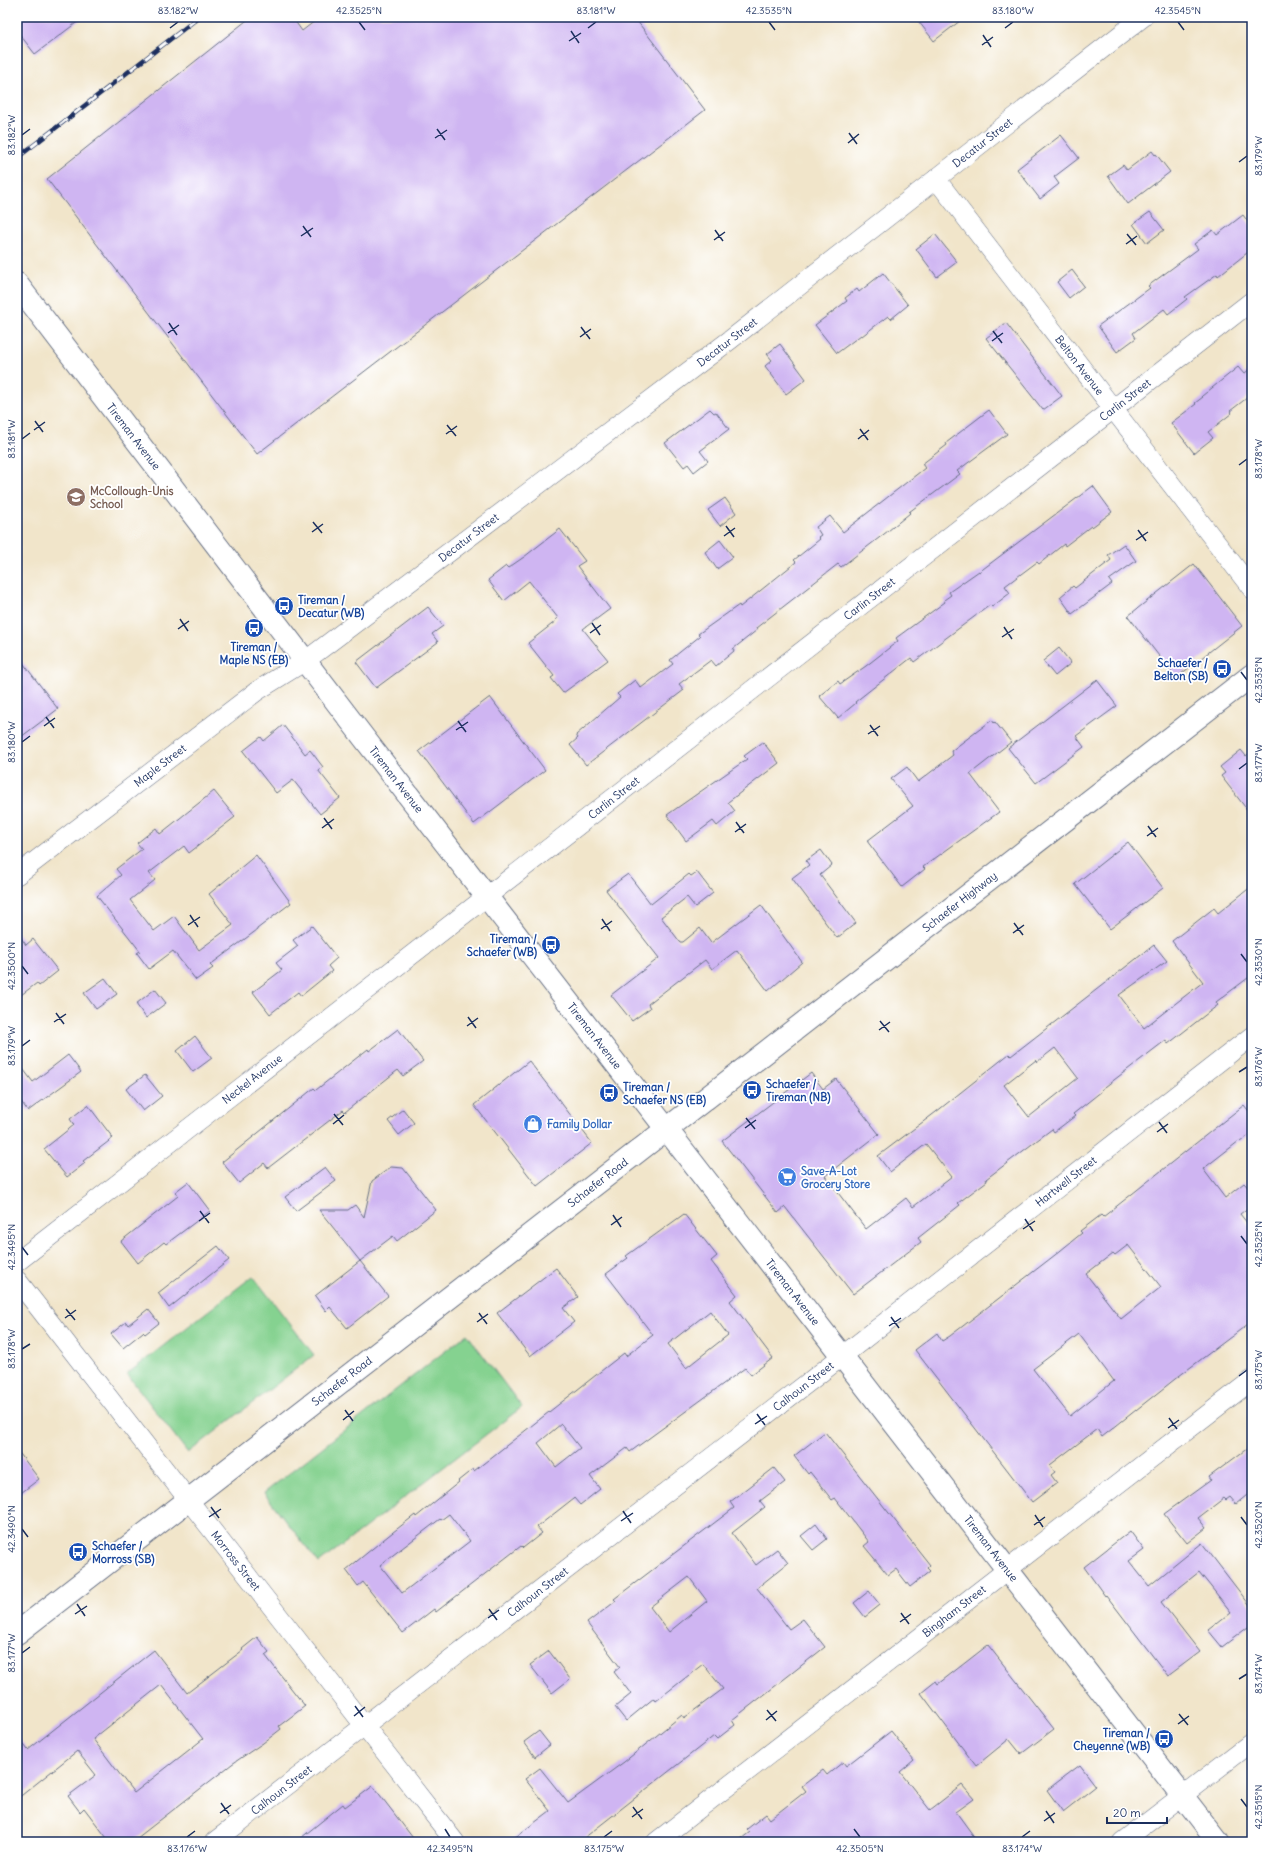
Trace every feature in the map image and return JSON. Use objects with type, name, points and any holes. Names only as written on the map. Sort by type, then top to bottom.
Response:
[{"type":"street","name":"Decatur Street","points":[[305,661],[730,340],[1144,17]]},
{"type":"street","name":"Belton Avenue","points":[[936,179],[1252,589]]},
{"type":"street","name":"Tireman Avenue","points":[[17,284],[305,661],[1218,1842]]},
{"type":"street","name":"Carlin Street","points":[[487,897],[1252,301]]},
{"type":"street","name":"Maple Street","points":[[17,875],[257,691],[305,661]]},
{"type":"street","name":"Schaefer Highway","points":[[666,1129],[1252,674]]},
{"type":"street","name":"Neckel Avenue","points":[[17,1262],[487,897]]},
{"type":"street","name":"Hartwell Street","points":[[842,1356],[1252,1036]]},
{"type":"street","name":"Schaefer Road","points":[[17,1633],[666,1129]]},
{"type":"street","name":"Morross Street","points":[[17,1280],[455,1842]]},
{"type":"street","name":"Calhoun Street","points":[[214,1842],[842,1356]]},
{"type":"street","name":"Bingham Street","points":[[656,1842],[1252,1380]]},
{"type":"street","points":[[1122,1842],[1252,1742]]},
{"type":"green space","points":[[253,1276],[314,1355],[188,1453],[127,1374]]},
{"type":"green space","points":[[467,1334],[522,1407],[319,1563],[264,1493]]},
{"type":"building","points":[[17,17],[84,17],[35,54],[17,31]]},
{"type":"building","points":[[251,17],[292,17],[302,31],[320,17],[634,17],[705,110],[257,454],[47,179]]},
{"type":"building","points":[[915,17],[965,17],[934,41]]},
{"type":"building","points":[[1061,135],[1079,158],[1054,177],[1059,184],[1040,199],[1017,169]]},
{"type":"building","points":[[1152,151],[1170,172],[1128,204],[1108,176],[1123,165],[1127,170]]},
{"type":"building","points":[[1150,212],[1164,230],[1147,243],[1133,224]]},
{"type":"building","points":[[1243,215],[1252,227],[1252,249],[1218,276],[1217,274],[1185,297],[1187,299],[1168,314],[1164,309],[1133,333],[1136,338],[1117,352],[1098,326],[1150,288],[1148,286],[1198,249],[1194,244],[1213,230],[1217,235]]},
{"type":"building","points":[[935,234],[957,262],[937,277],[916,249]]},
{"type":"building","points":[[1072,270],[1084,286],[1069,298],[1057,282]]},
{"type":"building","points":[[883,273],[908,305],[891,319],[888,316],[837,353],[815,325],[847,301],[845,298],[857,289],[859,292]]},
{"type":"building","points":[[1006,323],[1062,396],[1043,410],[986,338]]},
{"type":"building","points":[[780,344],[806,379],[786,394],[765,366],[772,360],[767,354]]},
{"type":"building","points":[[1238,367],[1244,374],[1252,367],[1252,394],[1230,411],[1232,413],[1208,432],[1213,438],[1194,453],[1171,423],[1196,404],[1195,403],[1203,397],[1202,396]]},
{"type":"building","points":[[710,409],[714,413],[716,412],[729,429],[700,451],[708,461],[694,472],[688,464],[684,467],[665,443]]},
{"type":"building","points":[[989,410],[1007,434],[957,471],[960,474],[909,512],[910,513],[888,531],[841,567],[838,564],[756,628],[757,630],[733,649],[734,651],[716,666],[711,660],[679,684],[684,690],[586,765],[570,745],[578,738],[576,735],[620,697],[617,694],[635,680],[641,688],[673,664],[670,660],[700,636],[698,634],[739,605],[740,607],[796,562],[794,560],[820,539],[818,537],[821,535],[816,527],[830,516],[843,532],[925,468],[922,464],[947,445],[946,443]]},
{"type":"building","points":[[1093,486],[1112,512],[1065,546],[1064,544],[1039,564],[1037,562],[1005,586],[1010,593],[992,607],[990,605],[914,662],[911,658],[855,702],[856,703],[838,718],[819,696],[838,681],[840,684],[866,666],[898,641],[896,638],[945,602],[944,600],[951,595],[949,592],[979,572]]},
{"type":"building","points":[[725,498],[736,513],[720,526],[708,510]]},
{"type":"building","points":[[560,529],[585,561],[577,566],[610,609],[583,629],[608,660],[563,693],[551,678],[554,676],[528,643],[558,618],[529,581],[504,601],[488,580],[506,566],[508,568],[524,557]]},
{"type":"building","points":[[720,540],[733,557],[717,569],[705,552]]},
{"type":"building","points":[[1124,544],[1136,561],[1109,580],[1112,584],[1072,614],[1060,597],[1073,586],[1075,588],[1111,560],[1108,555]]},
{"type":"building","points":[[1194,564],[1242,626],[1176,678],[1128,616]]},
{"type":"building","points":[[428,607],[443,626],[432,634],[438,642],[376,688],[356,662]]},
{"type":"building","points":[[1059,648],[1071,663],[1055,676],[1043,661]]},
{"type":"building","points":[[17,655],[58,709],[17,740]]},
{"type":"building","points":[[1097,680],[1117,706],[1076,736],[1084,747],[1036,783],[1008,748]]},
{"type":"building","points":[[490,697],[545,770],[474,824],[419,751]]},
{"type":"building","points":[[992,720],[1011,742],[970,774],[999,812],[923,867],[925,869],[902,887],[867,841],[913,806],[891,779],[907,767],[918,782],[953,755],[951,751]]},
{"type":"building","points":[[283,725],[305,754],[310,750],[323,767],[318,770],[340,798],[320,814],[293,780],[276,793],[243,751],[261,737],[264,741]]},
{"type":"building","points":[[763,742],[779,763],[728,802],[735,811],[717,826],[713,821],[686,841],[667,815],[747,759],[744,756]]},
{"type":"building","points":[[1241,750],[1246,756],[1252,751],[1252,816],[1221,776],[1225,773],[1220,767]]},
{"type":"building","points":[[214,791],[235,817],[189,853],[184,846],[149,873],[155,880],[130,900],[154,931],[174,916],[199,950],[233,925],[209,894],[256,855],[291,903],[210,965],[213,968],[196,980],[173,951],[149,969],[137,953],[140,951],[97,896],[121,875],[116,869],[142,849],[137,843],[156,828],[160,834]]},
{"type":"building","points":[[1128,842],[1163,888],[1110,929],[1075,884]]},
{"type":"building","points":[[821,850],[832,865],[820,875],[856,923],[837,938],[792,878],[809,865],[806,861]]},
{"type":"building","points":[[697,872],[713,893],[695,907],[687,897],[661,917],[680,942],[683,942],[700,928],[711,943],[761,905],[802,962],[768,991],[737,950],[712,969],[705,960],[648,1004],[650,1008],[632,1021],[611,995],[659,958],[606,890],[628,874],[651,904],[689,874],[691,876]]},
{"type":"building","points":[[1252,886],[1252,975],[1216,1002],[1218,1005],[1168,1044],[1166,1040],[1101,1090],[1102,1091],[1073,1114],[1075,1116],[1054,1132],[1052,1129],[986,1179],[987,1181],[958,1203],[960,1205],[918,1238],[921,1242],[853,1294],[785,1207],[778,1213],[722,1141],[811,1073],[823,1089],[836,1079],[879,1134],[825,1176],[866,1229],[906,1198],[913,1207],[952,1177],[926,1144],[890,1172],[878,1156],[1009,1054],[1011,1056],[1154,945],[1167,961],[1119,995],[1144,1028],[1203,982],[1172,941],[1214,908],[1218,913]],"holes":[[[1055,1048],[1078,1078],[1029,1117],[1004,1085],[1036,1060],[1037,1062]]]},
{"type":"building","points":[[312,926],[337,958],[328,966],[332,971],[301,996],[298,992],[270,1014],[253,992],[282,970],[276,963],[298,946],[293,940]]},
{"type":"building","points":[[17,932],[26,945],[33,939],[58,971],[39,986],[37,983],[17,998]]},
{"type":"building","points":[[105,978],[117,994],[96,1009],[84,993]]},
{"type":"building","points":[[155,989],[166,1003],[146,1018],[136,1004]]},
{"type":"building","points":[[398,1029],[423,1061],[403,1076],[398,1070],[345,1112],[343,1110],[268,1168],[264,1163],[239,1183],[222,1162],[314,1088],[316,1090],[368,1049],[369,1051]]},
{"type":"building","points":[[195,1036],[212,1058],[193,1072],[177,1051]]},
{"type":"building","points":[[68,1055],[81,1072],[28,1111],[17,1096],[17,1061],[33,1082]]},
{"type":"building","name":"Family Dollar","points":[[529,1061],[592,1143],[537,1186],[474,1105]]},
{"type":"building","points":[[145,1075],[162,1096],[143,1111],[126,1089]]},
{"type":"building","points":[[88,1105],[113,1138],[83,1161],[85,1163],[67,1177],[44,1149],[74,1125],[70,1119]]},
{"type":"building","points":[[1244,1105],[1252,1115],[1252,1133],[1240,1142],[1239,1141],[1203,1169],[1225,1198],[1244,1183],[1252,1192],[1252,1205],[1240,1214],[1252,1229],[1252,1321],[1175,1379],[1102,1437],[1097,1429],[1050,1465],[1055,1472],[1051,1475],[1057,1483],[1032,1502],[915,1350],[937,1333],[942,1341],[950,1336],[1055,1255],[1082,1233],[1080,1231],[1101,1215],[1103,1217]],"holes":[[[1128,1245],[1161,1287],[1121,1319],[1086,1274],[1113,1253],[1115,1255]],[[1079,1334],[1114,1381],[1070,1416],[1033,1369]]]},
{"type":"building","points":[[403,1109],[414,1123],[399,1135],[388,1121]]},
{"type":"building","points":[[325,1167],[336,1181],[296,1211],[285,1197]]},
{"type":"building","points":[[391,1167],[403,1168],[436,1210],[397,1241],[393,1236],[360,1261],[319,1210],[348,1210],[355,1205],[364,1217],[372,1181]]},
{"type":"building","points":[[188,1182],[210,1211],[166,1244],[164,1242],[138,1263],[121,1241],[178,1196],[175,1192]]},
{"type":"building","points":[[684,1214],[717,1256],[711,1261],[737,1295],[730,1301],[773,1358],[751,1375],[745,1368],[630,1452],[627,1448],[590,1476],[600,1489],[580,1505],[574,1498],[537,1527],[542,1533],[523,1548],[521,1546],[436,1612],[434,1609],[403,1633],[363,1582],[358,1586],[346,1570],[415,1515],[416,1517],[473,1469],[474,1471],[624,1353],[626,1356],[653,1335],[606,1274],[628,1258],[626,1256]],"holes":[[[710,1311],[728,1335],[686,1368],[668,1344]],[[561,1424],[580,1448],[556,1467],[538,1443]],[[449,1514],[470,1541],[402,1593],[380,1565],[440,1519],[441,1520]]]},
{"type":"building","points":[[218,1246],[229,1260],[169,1308],[158,1293]]},
{"type":"building","points":[[360,1261],[388,1296],[347,1328],[330,1307],[326,1311],[315,1296]]},
{"type":"building","points":[[556,1268],[578,1297],[563,1308],[574,1322],[530,1356],[497,1313]]},
{"type":"building","points":[[148,1309],[159,1323],[145,1334],[143,1332],[123,1348],[111,1334],[126,1322],[128,1325]]},
{"type":"building","points":[[825,1432],[930,1565],[927,1568],[930,1571],[910,1587],[896,1569],[888,1575],[864,1546],[869,1542],[835,1498],[832,1500],[810,1472],[808,1474],[794,1456]]},
{"type":"building","points":[[1252,1445],[1252,1491],[1236,1504],[1230,1497],[1226,1500],[1224,1498],[1198,1518],[1206,1528],[1187,1543],[1164,1514],[1211,1480],[1209,1477]]},
{"type":"building","points":[[17,1450],[39,1479],[17,1496]]},
{"type":"building","points":[[774,1468],[785,1482],[760,1501],[765,1507],[732,1533],[756,1565],[777,1549],[788,1563],[757,1588],[789,1629],[803,1619],[825,1647],[732,1720],[735,1725],[717,1739],[714,1736],[579,1842],[509,1842],[550,1811],[525,1779],[540,1768],[568,1803],[624,1762],[682,1715],[684,1718],[723,1689],[703,1664],[656,1701],[654,1698],[626,1721],[615,1707],[631,1694],[614,1672],[620,1667],[587,1623],[616,1601],[614,1599],[734,1508],[730,1502]],"holes":[[[689,1577],[707,1601],[669,1632],[650,1607]]]},
{"type":"building","points":[[816,1524],[827,1539],[813,1550],[801,1536]]},
{"type":"building","points":[[1130,1531],[1144,1550],[1129,1561],[1149,1586],[1202,1543],[1252,1608],[1252,1624],[1222,1647],[1208,1630],[1231,1612],[1199,1572],[1161,1602],[1200,1652],[1168,1676],[1084,1567]]},
{"type":"building","points":[[869,1591],[880,1605],[865,1617],[854,1603]]},
{"type":"building","points":[[257,1637],[269,1652],[265,1655],[305,1706],[279,1726],[281,1729],[232,1764],[132,1842],[110,1842],[84,1808],[80,1812],[68,1796],[96,1775],[77,1751],[17,1799],[17,1736],[28,1750],[154,1650],[187,1693],[243,1650],[242,1649]],"holes":[[[161,1685],[203,1739],[134,1793],[93,1739]]]},
{"type":"building","points":[[988,1645],[1054,1729],[1021,1754],[1009,1739],[976,1766],[921,1693],[936,1681],[938,1684]]},
{"type":"building","points":[[549,1651],[570,1679],[552,1693],[530,1665]]},
{"type":"building","points":[[539,1731],[550,1745],[535,1757],[524,1742]]},
{"type":"building","points":[[891,1731],[914,1760],[900,1772],[930,1810],[962,1785],[974,1799],[956,1812],[978,1842],[737,1842],[750,1832],[747,1829],[766,1814],[770,1819],[806,1791],[802,1786],[823,1770],[827,1775],[843,1762],[846,1766]]},
{"type":"building","points":[[1080,1765],[1096,1786],[1063,1812],[1047,1790]]},
{"type":"building","points":[[373,1786],[416,1842],[296,1842],[343,1804],[345,1807]]},
{"type":"railway","points":[[17,158],[199,17]]},
{"type":"place","name":"McCollough-Unis School","points":[[76,497]]},
{"type":"place","name":"Tireman / Decatur (WB)","points":[[284,606]]},
{"type":"place","name":"Tireman / Maple NS (EB)","points":[[254,628]]},
{"type":"place","name":"Schaefer / Belton (SB)","points":[[1222,669]]},
{"type":"place","name":"Tireman / Schaefer (WB)","points":[[551,945]]},
{"type":"place","name":"Schaefer / Tireman (NB)","points":[[752,1090]]},
{"type":"place","name":"Tireman / Schaefer NS (EB)","points":[[609,1093]]},
{"type":"place","name":"Family Dollar","points":[[533,1124]]},
{"type":"place","name":"Save-A-Lot Grocery Store","points":[[787,1177]]},
{"type":"place","name":"Schaefer / Morross (SB)","points":[[78,1552]]},
{"type":"place","name":"Tireman / Cheyenne (WB)","points":[[1164,1739]]}]
